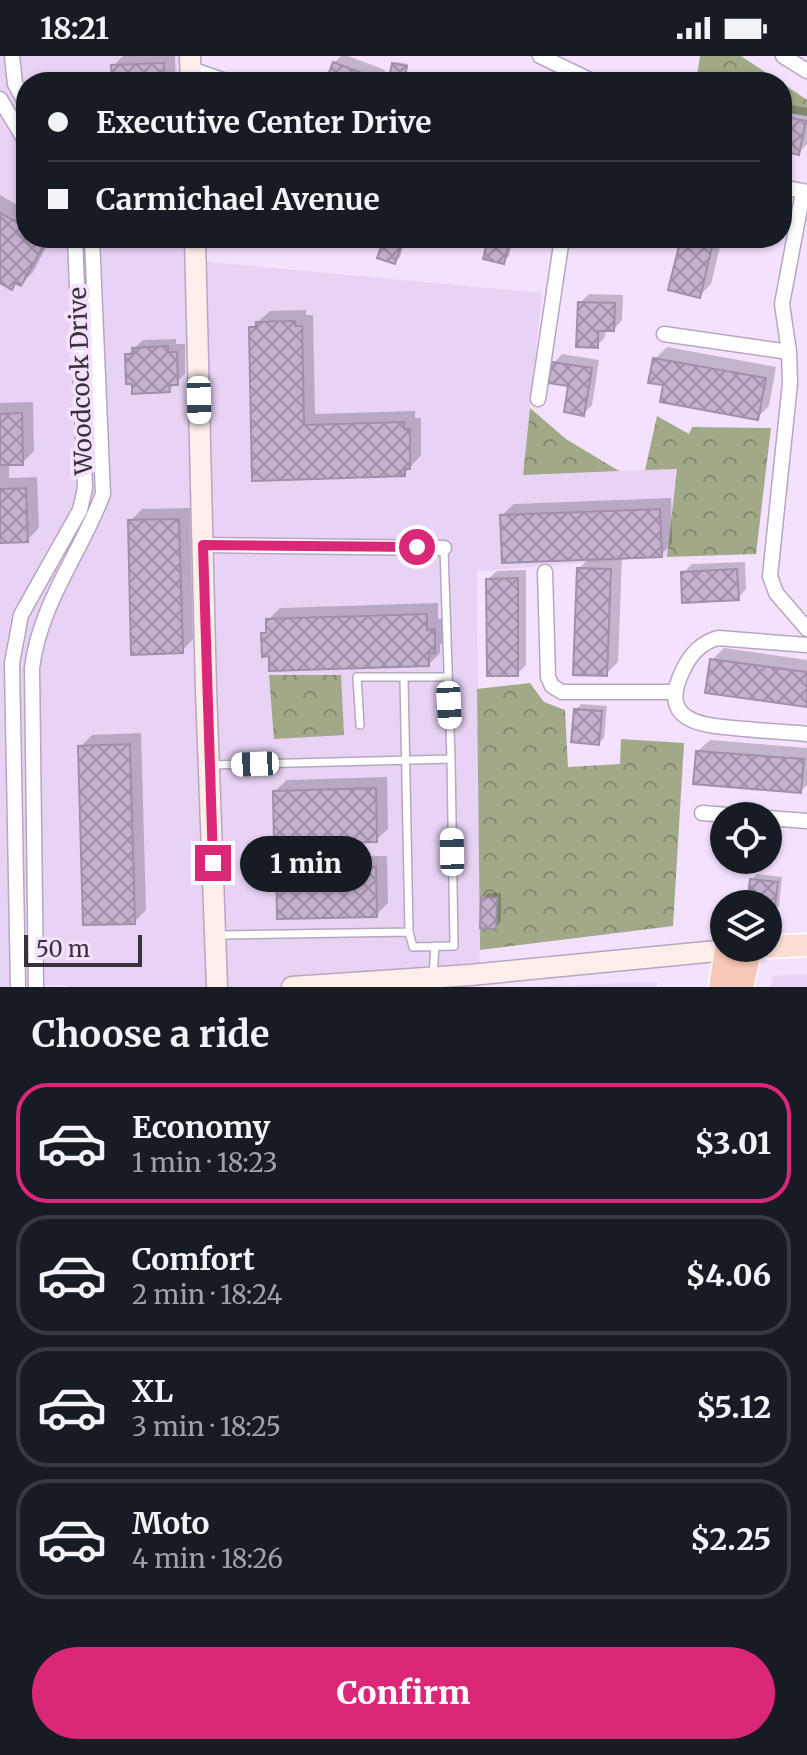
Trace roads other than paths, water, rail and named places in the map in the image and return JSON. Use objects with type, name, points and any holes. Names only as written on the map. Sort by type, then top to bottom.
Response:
[{"type":"highway","points":[[721,987],[735,962]]},
{"type":"highway","points":[[741,987],[742,962]]},
{"type":"main road","points":[[782,945],[807,942]]},
{"type":"street","points":[[12,56],[16,86]]},
{"type":"street","points":[[540,56],[573,72]]},
{"type":"street","points":[[783,56],[807,71]]},
{"type":"street","points":[[0,99],[16,125]]},
{"type":"street","points":[[805,192],[800,235],[782,304],[789,352],[787,417],[770,576],[776,593],[807,629]]},
{"type":"street","name":"Woodcock Drive","points":[[18,987],[12,663],[21,615],[80,510],[85,488],[75,248]]},
{"type":"street","name":"Woodcock Drive","points":[[36,987],[32,682],[35,644],[46,610],[94,520],[103,494],[92,248]]},
{"type":"street","points":[[195,248],[217,987]]},
{"type":"street","points":[[538,399],[561,248]]},
{"type":"street","points":[[664,334],[789,352]]},
{"type":"street","points":[[203,545],[444,548]]},
{"type":"street","points":[[545,572],[548,677],[552,686],[562,692],[675,692]]},
{"type":"street","points":[[807,645],[718,638],[706,641],[687,662],[675,692],[676,704],[682,714],[704,725],[807,734]]},
{"type":"street","points":[[702,813],[710,814]]},
{"type":"street","points":[[782,819],[807,821]]},
{"type":"street","points":[[292,987],[344,986],[710,952]]},
{"type":"lane","points":[[404,678],[409,932],[413,947],[454,946],[444,548]]},
{"type":"lane","points":[[360,725],[357,677],[448,677]]},
{"type":"lane","points":[[209,765],[451,759]]},
{"type":"lane","points":[[216,935],[409,932]]},
{"type":"lane","points":[[432,978],[435,946]]}]
